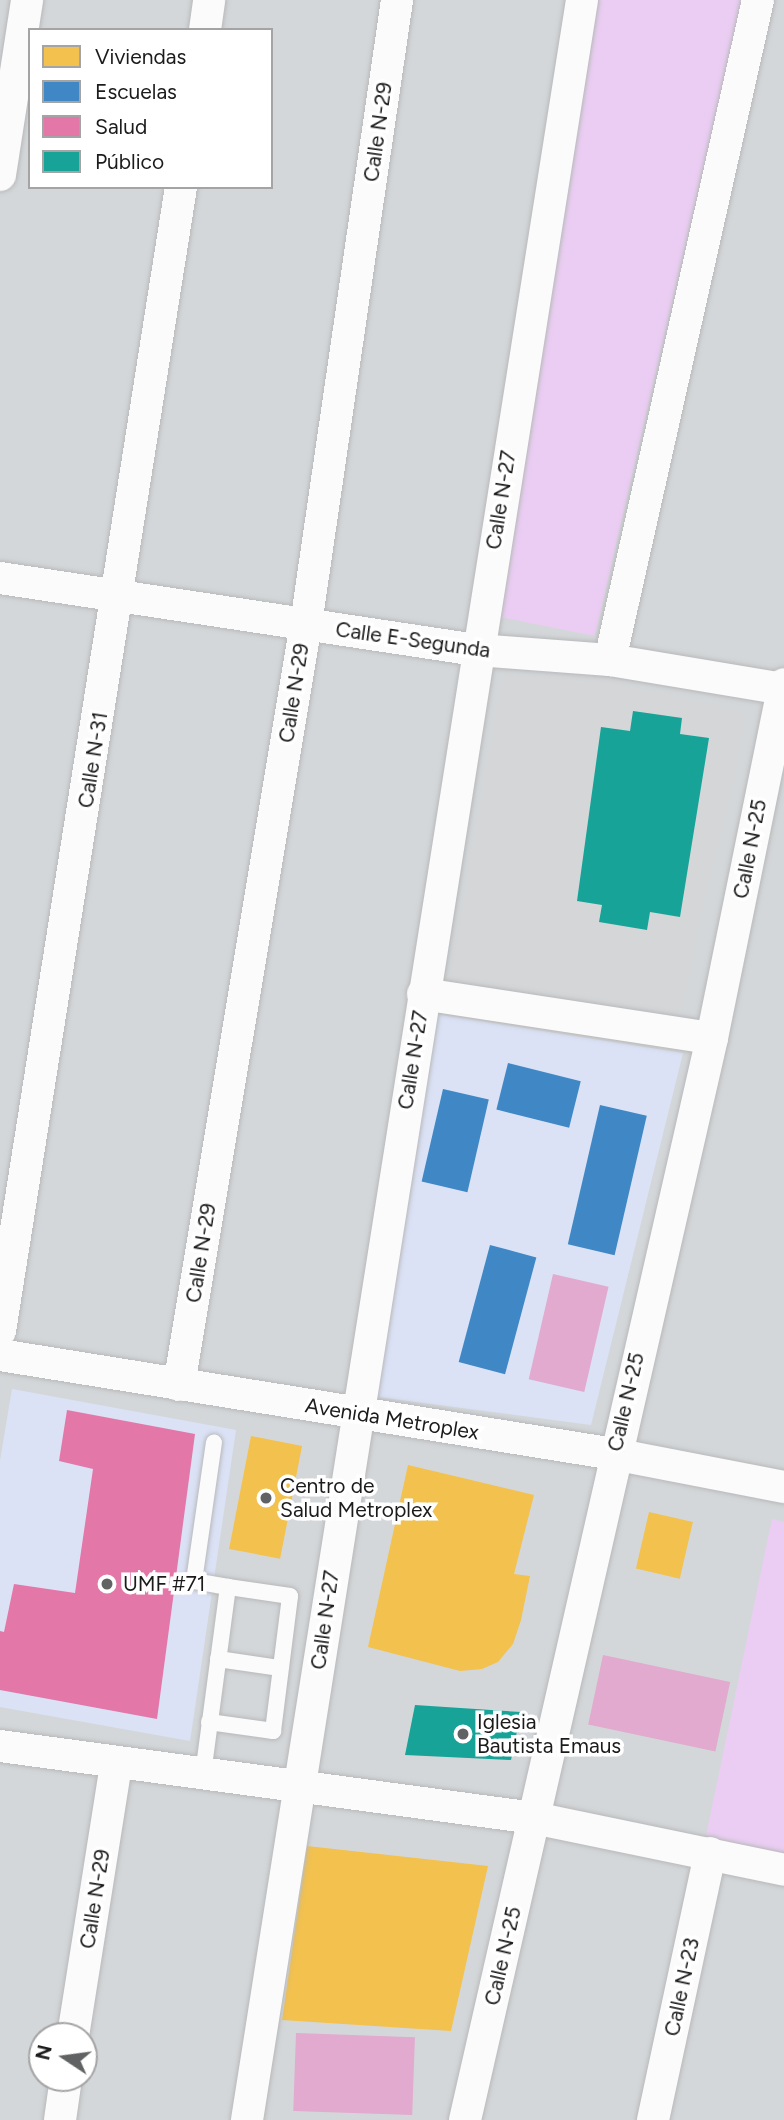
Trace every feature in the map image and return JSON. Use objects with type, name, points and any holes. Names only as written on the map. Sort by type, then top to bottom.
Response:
[{"type":"street","points":[[0,176],[27,0]]},
{"type":"street","points":[[205,28],[209,0]]},
{"type":"street","name":"Calle N-29","points":[[179,1385],[306,624],[397,0]]},
{"type":"street","name":"Calle N-27","points":[[247,2120],[477,650],[582,0]]},
{"type":"street","points":[[610,660],[758,0]]},
{"type":"street","name":"Calle N-31","points":[[0,1331],[119,597],[181,189]]},
{"type":"street","name":"Calle E-Segunda","points":[[0,578],[477,650],[610,660],[784,687]]},
{"type":"street","name":"Calle N-25","points":[[465,2120],[614,1454],[712,1038],[784,687]]},
{"type":"street","points":[[423,994],[712,1038]]},
{"type":"street","name":"Avenida Metroplex","points":[[0,1354],[614,1454],[784,1488]]},
{"type":"street","points":[[0,1746],[534,1818],[784,1870]]},
{"type":"street","name":"Calle N-29","points":[[75,2022],[116,1763]]},
{"type":"street","name":"Calle N-23","points":[[653,2120],[710,1853]]},
{"type":"street","points":[[60,2120],[64,2092]]},
{"type":"lane","points":[[209,1722],[273,1731],[290,1596],[194,1581],[214,1442]]},
{"type":"lane","points":[[203,1774],[228,1587]]},
{"type":"lane","points":[[218,1659],[281,1668]]},
{"type":"shaded area","points":[[0,0],[784,0],[784,2120],[0,2120]]},
{"type":"shaded area","points":[[597,0],[742,0],[595,636],[500,617]]},
{"type":"shaded area","points":[[502,676],[604,679],[748,714],[679,1015],[450,977]]},
{"type":"shaded area","points":[[435,1014],[683,1053],[591,1425],[370,1396]]},
{"type":"shaded area","points":[[553,1274],[609,1287],[584,1392],[529,1379]]},
{"type":"shaded area","name":"UMF #71","points":[[12,1389],[236,1430],[190,1741],[0,1707],[0,1461]]},
{"type":"shaded area","points":[[772,1519],[784,1522],[784,1854],[706,1836]]},
{"type":"shaded area","points":[[603,1655],[730,1682],[715,1751],[588,1724]]},
{"type":"shaded area","points":[[296,2033],[415,2037],[412,2115],[293,2111]]},
{"type":"building: Viviendas","name":"Centro de Salud Metroplex","points":[[251,1436],[302,1446],[280,1559],[229,1549]]},
{"type":"building: Viviendas","points":[[408,1465],[534,1495],[514,1574],[530,1576],[521,1620],[513,1644],[498,1662],[482,1669],[460,1671],[368,1647]]},
{"type":"building: Viviendas","points":[[649,1512],[693,1522],[680,1579],[636,1569]]},
{"type":"building: Viviendas","points":[[307,1846],[488,1866],[451,2031],[282,2020]]},
{"type":"building: Escuelas","points":[[508,1063],[581,1081],[569,1128],[496,1110]]},
{"type":"building: Escuelas","points":[[443,1089],[489,1100],[467,1192],[422,1182]]},
{"type":"building: Escuelas","points":[[600,1105],[647,1116],[615,1255],[568,1244]]},
{"type":"building: Escuelas","points":[[490,1245],[536,1257],[505,1374],[459,1362]]},
{"type":"building: Salud","points":[[67,1410],[195,1434],[157,1719],[0,1690],[0,1631],[4,1632],[14,1584],[75,1593],[93,1469],[59,1461]]},
{"type":"building: Público","points":[[633,711],[682,718],[680,734],[709,738],[680,917],[650,912],[647,930],[599,922],[602,905],[577,901],[601,727],[630,731]]},
{"type":"building: Público","name":"Iglesia Bautista Emaus","points":[[415,1705],[521,1712],[511,1760],[405,1755]]},
{"type":"place","name":"Centro de Salud Metroplex","points":[[266,1498]]},
{"type":"place","name":"UMF #71","points":[[107,1584]]},
{"type":"place","name":"Iglesia Bautista Emaus","points":[[463,1734]]}]
